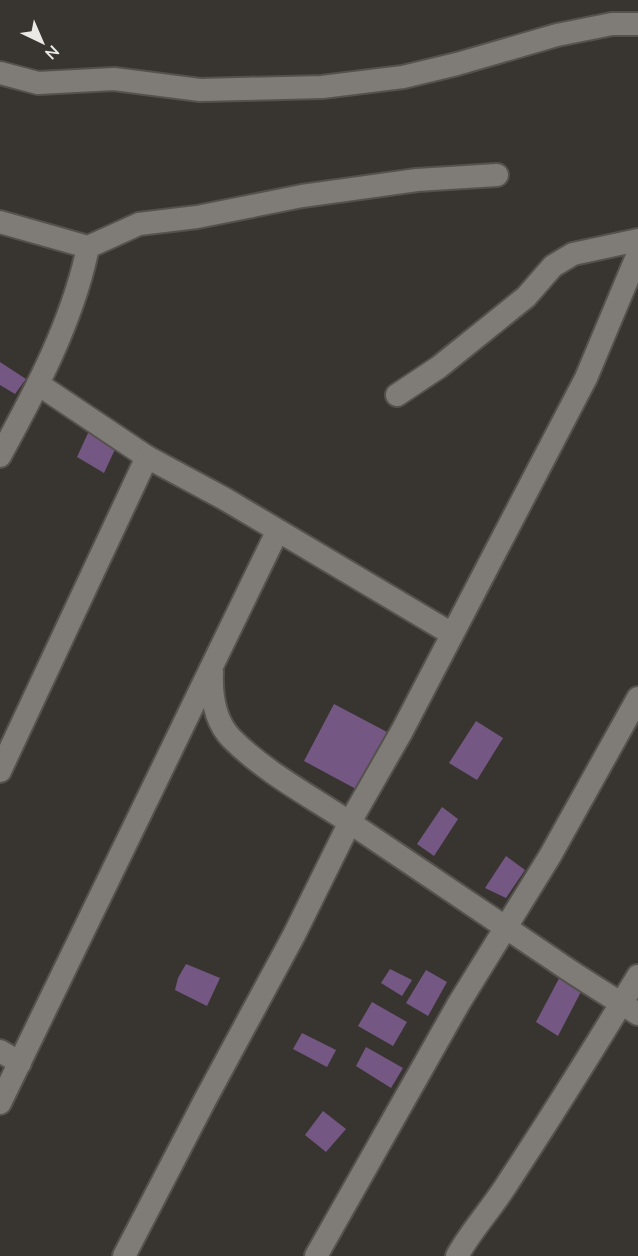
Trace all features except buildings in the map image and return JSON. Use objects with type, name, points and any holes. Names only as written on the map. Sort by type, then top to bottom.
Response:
[{"type":"street","points":[[0,73],[38,83],[114,79],[200,90],[322,87],[403,77],[557,35],[612,24],[638,24]]},
{"type":"street","points":[[0,222],[88,247],[140,224],[196,217],[302,196],[417,180],[497,175]]},
{"type":"street","points":[[397,394],[439,367],[526,297],[553,266],[573,254],[638,240]]},
{"type":"street","points":[[0,456],[38,384],[81,280],[88,247]]},
{"type":"street","points":[[124,1256],[294,935],[350,822],[402,730],[586,378],[638,254]]},
{"type":"street","points":[[38,384],[147,456],[452,634]]},
{"type":"street","points":[[0,771],[147,456]]},
{"type":"street","points":[[0,1103],[278,532]]},
{"type":"street","points":[[212,667],[211,691],[215,713],[230,738],[290,785],[350,822],[630,1009]]},
{"type":"street","points":[[316,1256],[459,1003],[550,856],[638,698]]},
{"type":"street","points":[[457,1256],[463,1244],[503,1192],[630,1009],[638,976]]},
{"type":"street","points":[[0,1051],[20,1063]]}]
